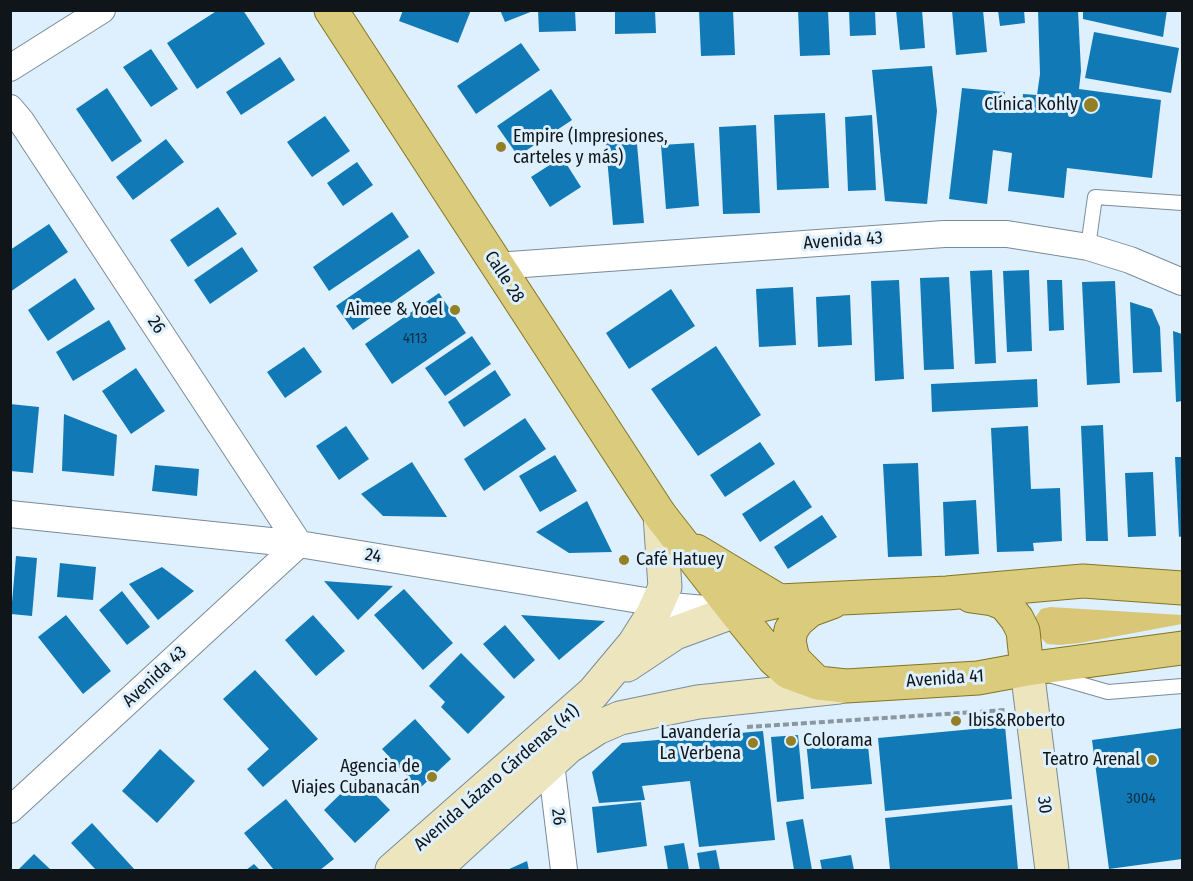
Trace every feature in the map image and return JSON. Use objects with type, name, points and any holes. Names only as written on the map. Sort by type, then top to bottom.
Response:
[{"type":"main road","name":"Calle 28","points":[[331,10],[660,515],[735,611]]},
{"type":"main road","name":"Avenida Lázaro Cárdenas (41)","points":[[600,685],[634,645],[665,587],[660,515]]},
{"type":"main road","name":"Calle 28","points":[[680,542],[779,601]]},
{"type":"main road","points":[[779,601],[947,593],[1083,581],[1182,588]]},
{"type":"main road","points":[[947,593],[993,599],[1005,604],[1017,619],[1023,632],[1027,669]]},
{"type":"main road","points":[[832,684],[805,672],[793,659],[789,641],[791,630],[798,620],[810,610],[836,600]]},
{"type":"main road","name":"Avenida Lázaro Cárdenas (41)","points":[[392,870],[600,685],[675,633],[735,611],[779,601]]},
{"type":"main road","name":"Avenida 41","points":[[735,611],[774,659],[788,672],[832,684],[978,678],[1182,648]]},
{"type":"main road","name":"30","points":[[1027,669],[1052,870]]},
{"type":"main road","name":"Avenida Lázaro Cárdenas (41)","points":[[434,870],[551,763],[597,728],[620,718],[698,702],[832,684]]},
{"type":"street","points":[[10,68],[102,10]]},
{"type":"street","name":"26","points":[[10,108],[21,121],[299,544]]},
{"type":"street","name":"Avenida 43","points":[[496,266],[944,234],[1007,234],[1088,247],[1131,260],[1182,282]]},
{"type":"street","name":"24","points":[[10,514],[299,544],[681,608],[735,611]]},
{"type":"street","name":"Avenida 43","points":[[10,810],[299,544]]},
{"type":"street","name":"26","points":[[551,763],[564,870]]},
{"type":"lane","points":[[1088,247],[1095,197],[1182,203]]},
{"type":"lane","points":[[1027,669],[1108,692],[1182,686]]},
{"type":"path","points":[[738,728],[1007,710]]},
{"type":"shaded area","points":[[1050,607],[1182,615],[1182,624],[1080,643],[1047,644],[1038,635],[1035,618],[1041,609]]},
{"type":"building","points":[[218,10],[243,10],[265,44],[197,89],[167,43]]},
{"type":"building","points":[[403,10],[471,10],[458,43],[399,21]]},
{"type":"building","points":[[500,10],[533,10],[533,11],[505,22]]},
{"type":"building","points":[[538,10],[575,10],[576,31],[539,32]]},
{"type":"building","points":[[615,10],[655,10],[656,33],[615,34]]},
{"type":"building","points":[[699,10],[733,10],[735,55],[701,56]]},
{"type":"building","points":[[798,10],[828,10],[830,55],[800,56]]},
{"type":"building","points":[[849,10],[875,10],[876,35],[850,36]]},
{"type":"building","points":[[896,10],[922,10],[925,48],[900,50]]},
{"type":"building","points":[[952,10],[983,10],[987,52],[956,55]]},
{"type":"building","points":[[998,10],[1024,10],[1025,23],[1000,26]]},
{"type":"building","name":"Clínica Kohly","points":[[1038,10],[1078,10],[1081,71],[1079,89],[1161,100],[1152,178],[1067,168],[1064,198],[1008,191],[1012,153],[993,150],[987,204],[949,199],[962,88],[1005,92],[1003,110],[1021,113],[1023,94],[1037,95],[1040,74]]},
{"type":"building","points":[[1083,10],[1167,10],[1163,37],[1083,19]]},
{"type":"building","points":[[1094,32],[1179,48],[1171,93],[1085,78]]},
{"type":"building","points":[[521,43],[540,70],[476,114],[457,86]]},
{"type":"building","points":[[151,49],[178,89],[151,107],[123,67]]},
{"type":"building","points":[[280,57],[295,80],[241,115],[226,92]]},
{"type":"building","points":[[932,66],[937,111],[927,204],[885,201],[872,70]]},
{"type":"building","points":[[107,88],[142,141],[112,162],[76,109]]},
{"type":"building","points":[[551,89],[572,120],[518,156],[497,126]]},
{"type":"building","points":[[825,113],[829,188],[777,190],[774,115]]},
{"type":"building","points":[[872,115],[876,190],[848,191],[845,117]]},
{"type":"building","points":[[325,116],[350,151],[312,177],[287,142]]},
{"type":"building","points":[[756,125],[760,213],[723,214],[719,127]]},
{"type":"building","points":[[636,133],[644,223],[613,225],[605,135]]},
{"type":"building","points":[[166,139],[184,162],[133,200],[116,177]]},
{"type":"building","points":[[694,143],[699,206],[666,209],[661,145]]},
{"type":"building","points":[[562,157],[581,187],[550,207],[531,177]]},
{"type":"building","points":[[357,162],[373,185],[343,206],[327,183]]},
{"type":"building","points":[[218,207],[237,234],[188,267],[170,240]]},
{"type":"building","points":[[392,212],[409,237],[329,291],[313,267]]},
{"type":"building","points":[[49,224],[68,252],[10,292],[10,250]]},
{"type":"building","points":[[242,247],[258,271],[210,304],[194,280]]},
{"type":"building","points":[[419,249],[435,273],[353,330],[336,306]]},
{"type":"building","points":[[992,270],[996,363],[975,364],[970,271]]},
{"type":"building","points":[[1029,270],[1032,351],[1007,352],[1003,271]]},
{"type":"building","points":[[949,277],[954,369],[924,370],[920,278]]},
{"type":"building","points":[[75,278],[95,309],[48,341],[28,310]]},
{"type":"building","points":[[899,280],[904,379],[875,381],[871,281]]},
{"type":"building","points":[[1047,280],[1062,280],[1064,330],[1049,331]]},
{"type":"building","points":[[1115,281],[1120,383],[1087,385],[1082,282]]},
{"type":"building","points":[[793,287],[796,345],[759,347],[756,289]]},
{"type":"building","points":[[671,289],[695,326],[629,369],[606,333]]},
{"type":"building","points":[[439,293],[466,333],[392,384],[365,344]]},
{"type":"building","points":[[850,295],[852,345],[818,347],[816,297]]},
{"type":"building","points":[[1130,302],[1152,309],[1160,327],[1162,372],[1133,373]]},
{"type":"building","points":[[109,320],[126,349],[73,381],[56,352]]},
{"type":"building","points":[[1173,331],[1182,334],[1182,401],[1176,402]]},
{"type":"building","points":[[472,336],[491,364],[445,396],[425,368]]},
{"type":"building","points":[[716,346],[761,415],[698,456],[651,389]]},
{"type":"building","points":[[304,347],[322,372],[285,398],[267,372]]},
{"type":"building","points":[[136,368],[165,411],[131,434],[102,391]]},
{"type":"building","points":[[495,370],[511,395],[464,427],[448,402]]},
{"type":"building","points":[[1037,379],[1038,407],[932,412],[931,384]]},
{"type":"building","points":[[10,404],[39,407],[33,473],[10,471]]},
{"type":"building","points":[[64,414],[117,435],[114,476],[62,471]]},
{"type":"building","points":[[525,418],[546,449],[484,491],[464,459]]},
{"type":"building","points":[[1103,425],[1108,541],[1086,541],[1081,426]]},
{"type":"building","points":[[346,426],[369,459],[339,480],[316,446]]},
{"type":"building","points":[[1028,426],[1031,489],[1060,488],[1062,541],[1033,543],[1034,551],[997,552],[991,428]]},
{"type":"building","points":[[760,442],[775,464],[725,497],[710,475]]},
{"type":"building","points":[[555,455],[577,491],[540,512],[519,476]]},
{"type":"building","points":[[1175,457],[1182,457],[1182,536],[1179,537]]},
{"type":"building","points":[[412,462],[447,517],[383,516],[361,494]]},
{"type":"building","points":[[918,463],[922,556],[888,557],[883,464]]},
{"type":"building","points":[[155,465],[199,469],[197,496],[152,491]]},
{"type":"building","points":[[1153,472],[1156,536],[1128,537],[1125,473]]},
{"type":"building","points":[[794,480],[812,507],[760,542],[742,514]]},
{"type":"building","points":[[976,500],[979,554],[945,556],[943,502]]},
{"type":"building","points":[[587,501],[612,552],[569,553],[536,532]]},
{"type":"building","points":[[822,515],[837,537],[788,569],[774,547]]},
{"type":"building","points":[[16,556],[37,558],[32,616],[11,614]]},
{"type":"building","points":[[60,563],[96,567],[93,600],[57,597]]},
{"type":"building","points":[[162,567],[194,591],[158,620],[129,584]]},
{"type":"building","points":[[324,581],[393,586],[358,620]]},
{"type":"building","points":[[404,589],[453,643],[423,670],[374,615]]},
{"type":"building","points":[[122,591],[150,627],[127,645],[99,610]]},
{"type":"building","points":[[66,615],[111,671],[83,694],[38,637]]},
{"type":"building","points":[[313,615],[345,651],[316,676],[285,640]]},
{"type":"building","points":[[521,615],[605,621],[559,660]]},
{"type":"building","points":[[505,625],[535,660],[514,679],[483,644]]},
{"type":"building","points":[[461,653],[505,697],[468,734],[441,707],[445,702],[429,686]]},
{"type":"building","points":[[255,670],[318,739],[263,787],[247,769],[269,749],[223,699]]},
{"type":"building","points":[[415,719],[451,759],[419,789],[382,749]]},
{"type":"building","points":[[1005,726],[1012,799],[885,811],[878,738]]},
{"type":"building","points":[[1182,728],[1182,859],[1109,869],[1092,740]]},
{"type":"building","points":[[763,731],[775,840],[699,847],[690,781],[642,786],[645,800],[599,803],[592,772],[622,743]]},
{"type":"building","points":[[798,735],[804,799],[777,802],[771,737]]},
{"type":"building","points":[[867,736],[872,784],[811,789],[806,741]]},
{"type":"building","points":[[160,749],[195,781],[157,823],[122,791]]},
{"type":"building","points":[[358,777],[390,810],[355,843],[324,810]]},
{"type":"building","points":[[286,799],[334,859],[320,870],[274,870],[244,833]]},
{"type":"building","points":[[641,802],[647,846],[597,853],[592,807]]},
{"type":"building","points":[[1012,805],[1018,870],[890,870],[885,818]]},
{"type":"building","points":[[803,819],[812,870],[794,870],[786,822]]},
{"type":"building","points":[[92,823],[135,870],[96,870],[71,843]]},
{"type":"building","points":[[684,843],[689,870],[668,870],[664,846]]},
{"type":"building","points":[[716,850],[720,870],[700,870],[697,853]]},
{"type":"building","points":[[34,854],[51,870],[18,870]]},
{"type":"building","points":[[851,855],[854,870],[822,870],[820,860]]},
{"type":"building","points":[[527,861],[529,870],[507,870]]},
{"type":"building","points":[[254,864],[260,870],[246,870]]},
{"type":"place","name":"Clínica Kohly","points":[[1091,105]]},
{"type":"place","name":"Empire (Impresiones, carteles y más)","points":[[501,147]]},
{"type":"place","name":"Aimee & Yoel","points":[[455,310]]},
{"type":"place","name":"Café Hatuey","points":[[624,560]]},
{"type":"place","name":"Ibis&Roberto","points":[[956,721]]},
{"type":"place","name":"Colorama","points":[[791,741]]},
{"type":"place","name":"Lavandería La Verbena","points":[[753,743]]},
{"type":"place","name":"Teatro Arenal","points":[[1152,760]]},
{"type":"place","name":"Agencia de Viajes Cubanacán","points":[[432,777]]}]
